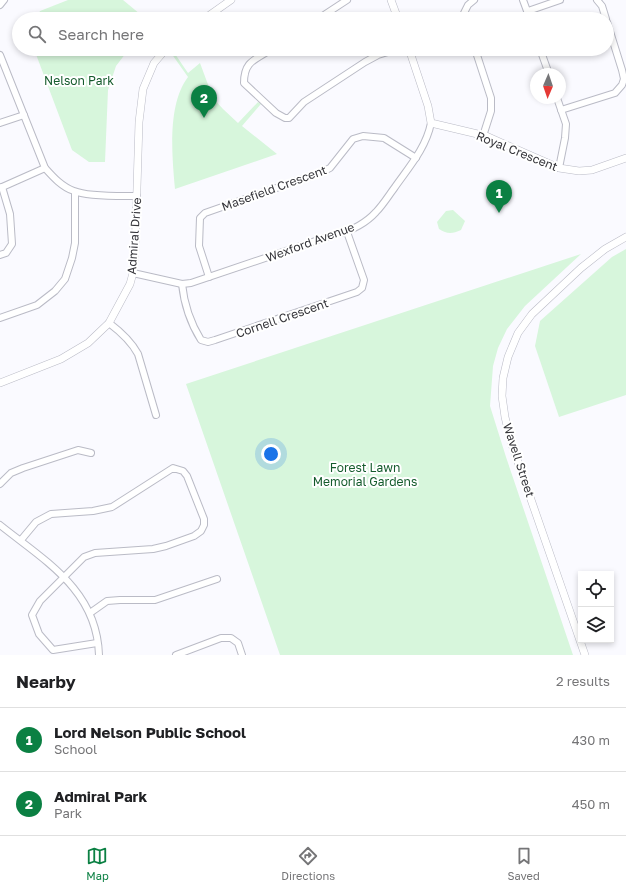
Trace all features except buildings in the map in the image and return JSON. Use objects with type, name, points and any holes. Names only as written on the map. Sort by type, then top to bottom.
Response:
[{"type":"street","points":[[0,5],[4,0]]},
{"type":"street","points":[[214,12],[231,0]]},
{"type":"street","points":[[329,12],[347,0]]},
{"type":"street","points":[[391,0],[395,12]]},
{"type":"street","points":[[464,12],[468,5],[474,0]]},
{"type":"street","points":[[524,0],[528,12],[560,0]]},
{"type":"street","points":[[597,0],[602,6],[604,12]]},
{"type":"street","points":[[561,110],[614,93],[622,85],[624,79],[614,44]]},
{"type":"street","points":[[0,56],[45,168],[56,180],[75,192],[137,196]]},
{"type":"street","name":"Admiral Drive","points":[[0,383],[61,359],[88,342],[109,323],[130,284],[133,273],[135,253],[139,122],[143,89],[154,63],[160,56]]},
{"type":"street","points":[[262,56],[247,66],[244,72],[244,83],[276,113],[285,118],[289,118],[304,102],[376,56]]},
{"type":"street","name":"Wexford Avenue","points":[[133,273],[182,284],[209,278],[339,233],[347,232],[365,222],[376,213],[421,151],[428,136],[431,123],[428,106],[411,56]]},
{"type":"street","points":[[477,56],[491,98],[491,111],[483,136]]},
{"type":"street","points":[[543,56],[547,68]]},
{"type":"street","points":[[559,104],[566,124],[565,138],[559,168]]},
{"type":"street","points":[[0,123],[24,115]]},
{"type":"street","name":"Royal Crescent","points":[[431,123],[483,136],[559,168],[579,171],[592,170],[626,158]]},
{"type":"street","name":"Masefield Crescent","points":[[209,278],[199,246],[200,218],[205,213],[322,172],[330,168],[353,139],[363,136],[384,138],[416,158]]},
{"type":"street","points":[[0,255],[6,253],[12,244],[10,214],[1,188],[45,168]]},
{"type":"street","points":[[0,318],[37,305],[55,291],[66,279],[75,243],[75,192]]},
{"type":"street","name":"Cornell Crescent","points":[[182,284],[183,295],[196,333],[201,340],[208,342],[215,340],[357,292],[362,288],[364,280],[347,232]]},
{"type":"street","name":"Wavell Street","points":[[585,655],[511,442],[505,418],[502,396],[503,378],[508,357],[518,333],[532,314],[581,268],[605,249],[626,237]]},
{"type":"street","points":[[109,323],[121,331],[133,345],[138,354],[156,415]]},
{"type":"street","points":[[0,484],[11,473],[23,468],[78,450],[91,453]]},
{"type":"street","points":[[21,540],[36,522],[51,514],[93,511],[112,507],[173,468],[183,471],[187,476],[204,519],[204,525],[201,532],[194,536],[153,549],[90,554],[84,557],[40,601],[32,615],[39,634],[53,650],[97,643]]},
{"type":"street","points":[[0,525],[21,540],[65,577],[82,598],[93,620],[99,655]]},
{"type":"street","points":[[90,613],[107,601],[155,600],[217,579]]},
{"type":"street","points":[[176,655],[221,638],[231,638],[238,643],[242,655]]},
{"type":"green space","points":[[68,0],[123,0],[138,12],[40,12]]},
{"type":"green space","name":"Nelson Park","points":[[37,56],[124,56],[116,66],[108,90],[105,162],[89,162],[72,150]]},
{"type":"green space","points":[[173,56],[176,56],[188,73],[200,63],[213,98],[238,123],[258,102],[261,104],[242,126],[277,154],[175,189],[172,131],[181,88],[188,77]]},
{"type":"green space","points":[[453,210],[465,221],[461,230],[450,233],[439,229],[437,222],[446,211]]},
{"type":"green space","points":[[626,249],[626,395],[559,417],[535,346],[540,321],[612,257]]},
{"type":"green space","name":"Forest Lawn Memorial Gardens","points":[[581,254],[525,306],[507,329],[498,348],[493,366],[490,406],[573,655],[280,655],[186,384]]},
{"type":"place","name":"Admiral Park","points":[[204,118]]},
{"type":"place","name":"Lord Nelson Public School","points":[[499,213]]}]
